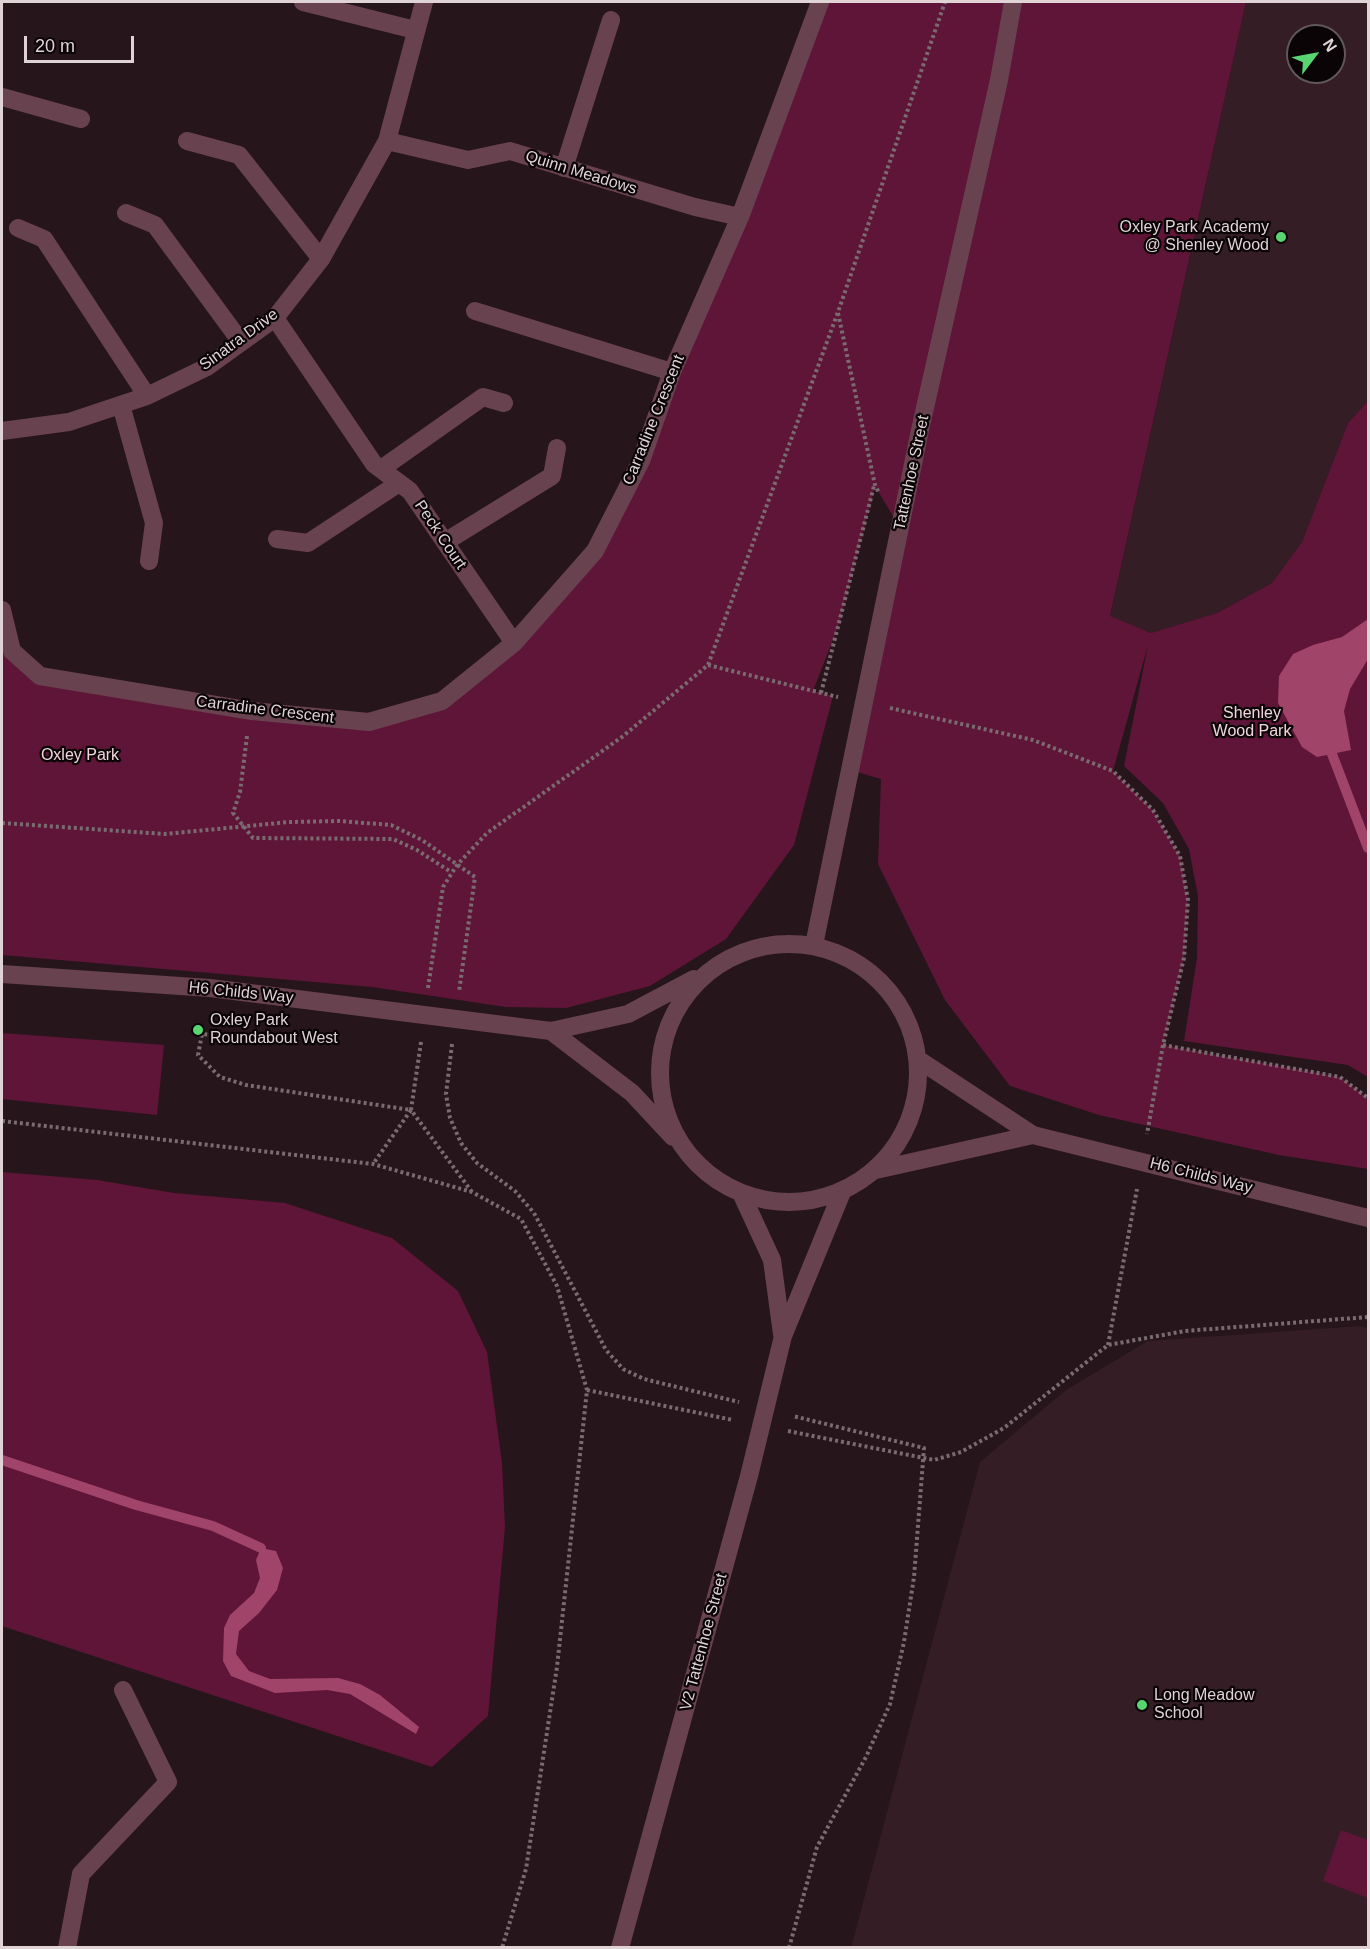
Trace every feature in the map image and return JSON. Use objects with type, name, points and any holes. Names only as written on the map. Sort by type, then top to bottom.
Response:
[{"type":"street","points":[[303,2],[415,30]]},
{"type":"street","name":"Sinatra Drive","points":[[2,431],[69,422],[147,396],[207,367],[275,318],[321,259],[387,141],[424,2]]},
{"type":"street","name":"Carradine Crescent","points":[[2,610],[12,651],[40,676],[252,711],[369,722],[442,701],[514,643],[596,551],[642,461],[672,372],[740,217],[820,2]]},
{"type":"street","name":"Tattenhoe Street","points":[[814,945],[900,528],[999,80],[1013,2]]},
{"type":"street","points":[[564,168],[611,20]]},
{"type":"street","points":[[2,97],[81,119]]},
{"type":"street","points":[[187,141],[239,155],[321,259]]},
{"type":"street","name":"Quinn Meadows","points":[[387,141],[468,160],[510,151],[695,207],[740,217]]},
{"type":"street","points":[[126,213],[155,225],[241,342]]},
{"type":"street","points":[[18,228],[44,238],[147,396]]},
{"type":"street","points":[[475,311],[672,372]]},
{"type":"street","name":"Peck Court","points":[[275,318],[374,464],[410,490],[514,643]]},
{"type":"street","points":[[381,469],[483,397],[504,404]]},
{"type":"street","points":[[121,405],[154,523],[149,561]]},
{"type":"street","points":[[445,542],[552,476],[557,448]]},
{"type":"street","points":[[277,539],[308,543],[399,483]]},
{"type":"street","points":[[774,943],[814,945],[853,959],[885,985],[909,1020],[919,1060],[916,1101],[902,1138],[876,1170],[842,1192],[809,1201],[775,1202],[741,1193],[715,1179],[692,1158],[670,1124],[660,1084],[663,1044],[677,1006],[704,974],[736,953],[774,943]]},
{"type":"street","name":"H6 Childs Way","points":[[2,974],[210,988],[551,1031],[627,1014],[704,974]]},
{"type":"street","name":"H6 Childs Way","points":[[551,1031],[632,1093],[692,1158]]},
{"type":"street","name":"H6 Childs Way","points":[[919,1060],[1033,1135],[1368,1218]]},
{"type":"street","name":"H6 Childs Way","points":[[876,1170],[1033,1135]]},
{"type":"street","name":"V2 Tattenhoe Street","points":[[620,1947],[749,1476],[783,1336],[842,1192]]},
{"type":"street","name":"V2 Tattenhoe Street","points":[[741,1193],[772,1260],[783,1336]]},
{"type":"street","points":[[67,1947],[81,1874],[168,1782],[123,1690]]},
{"type":"path","points":[[428,994],[443,887],[451,872],[487,833],[622,737],[708,665],[838,312],[945,2]]},
{"type":"path","points":[[838,312],[875,485],[900,528]]},
{"type":"path","points":[[821,693],[875,485]]},
{"type":"path","points":[[708,665],[843,698]]},
{"type":"path","points":[[887,708],[1033,740],[1113,771],[1153,810],[1180,856],[1188,900],[1184,958],[1163,1045],[1146,1137]]},
{"type":"path","points":[[252,711],[240,792],[233,813],[253,838],[393,839],[417,850],[451,872]]},
{"type":"path","points":[[2,823],[155,834],[219,831],[242,826],[339,821],[391,825],[422,840],[475,877],[459,994]]},
{"type":"path","points":[[255,1040],[202,1034],[198,1054],[220,1077],[246,1085],[411,1110],[472,1192]]},
{"type":"path","points":[[373,1164],[411,1110],[421,1039]]},
{"type":"path","points":[[452,1041],[446,1094],[450,1118],[461,1143],[477,1163],[515,1191],[534,1213],[606,1350],[623,1369],[644,1379],[744,1404]]},
{"type":"path","points":[[1163,1045],[1340,1077],[1368,1098]]},
{"type":"path","points":[[2,1122],[373,1164],[472,1192],[521,1219],[557,1286],[587,1390],[555,1678],[526,1869],[502,1947]]},
{"type":"path","points":[[1107,1345],[1138,1184]]},
{"type":"path","points":[[784,1431],[934,1460],[961,1452],[1004,1428],[1107,1345],[1185,1331],[1368,1317]]},
{"type":"path","points":[[587,1390],[738,1421]]},
{"type":"path","points":[[789,1415],[916,1444],[924,1448],[914,1577],[904,1642],[890,1704],[866,1757],[817,1846],[789,1947]]},
{"type":"shaded area","name":"Oxley Park Academy @ Shenley Wood","points":[[1246,2],[1368,2],[1368,401],[1348,423],[1302,542],[1272,583],[1217,613],[1151,633],[1110,617]]},
{"type":"shaded area","points":[[1368,619],[1368,659],[1350,689],[1344,711],[1351,750],[1317,757],[1302,747],[1278,703],[1279,676],[1293,654],[1313,645],[1342,637]]},
{"type":"shaded area","name":"Long Meadow School","points":[[1360,1326],[1368,1328],[1368,1947],[851,1948],[980,1462],[1066,1390],[1148,1341]]},
{"type":"shaded area","points":[[261,1548],[276,1551],[283,1568],[277,1590],[259,1613],[239,1631],[236,1654],[249,1671],[270,1679],[338,1678],[360,1684],[380,1695],[419,1727],[416,1734],[350,1694],[327,1690],[275,1693],[231,1676],[223,1661],[224,1628],[230,1615],[254,1593],[260,1578],[256,1560]]},
{"type":"green space","points":[[820,2],[1246,2],[1110,616],[1151,633],[1217,613],[1272,583],[1302,542],[1348,423],[1368,401],[1368,1077],[1348,1065],[1184,1041],[1197,958],[1198,896],[1189,849],[1163,803],[1124,766],[1148,645],[1113,771],[1153,810],[1180,856],[1188,900],[1184,958],[1163,1045],[1340,1077],[1368,1098],[1368,1169],[1279,1155],[1099,1115],[1010,1086],[945,1000],[878,864],[881,779],[850,770],[900,528],[875,486],[839,624],[813,691],[833,696],[794,845],[726,939],[650,986],[566,1008],[506,1007],[372,987],[2,955],[2,610],[12,651],[40,676],[369,722],[442,701],[595,551]]},
{"type":"green space","points":[[2,1033],[164,1045],[157,1115],[2,1099]]},
{"type":"green space","points":[[2,1172],[97,1180],[174,1193],[285,1203],[392,1238],[458,1291],[487,1352],[502,1463],[505,1527],[488,1716],[432,1767],[2,1626]]},
{"type":"green space","points":[[1341,1830],[1368,1840],[1368,1898],[1323,1881]]},
{"type":"waterway","points":[[1332,754],[1368,848]]},
{"type":"waterway","points":[[2,1460],[136,1505],[213,1526],[261,1548]]},
{"type":"place","name":"Oxley Park Academy @ Shenley Wood","points":[[1281,237]]},
{"type":"place","name":"Oxley Park Roundabout West","points":[[198,1030]]},
{"type":"place","name":"Long Meadow School","points":[[1142,1705]]},
{"type":"park label","name":"Shenley Wood Park","points":[[1252,723]]},
{"type":"park label","name":"Oxley Park","points":[[80,756]]}]
